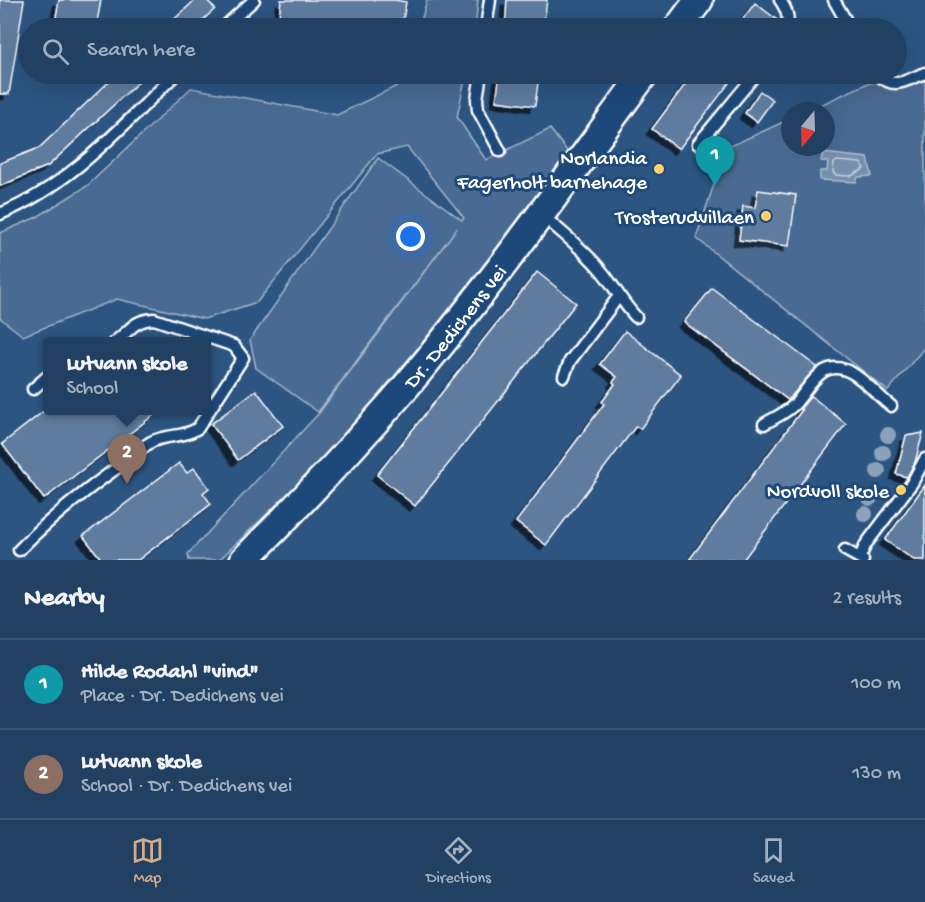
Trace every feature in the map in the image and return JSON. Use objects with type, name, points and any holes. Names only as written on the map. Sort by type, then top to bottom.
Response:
[{"type":"street","points":[[686,18],[699,0]]},
{"type":"street","name":"Dr. Dedichens vei","points":[[244,560],[391,403],[541,214],[637,84]]},
{"type":"lane","points":[[234,18],[254,0]]},
{"type":"lane","points":[[487,18],[490,0]]},
{"type":"lane","points":[[780,0],[786,7],[789,18]]},
{"type":"lane","points":[[834,0],[844,18]]},
{"type":"lane","points":[[907,79],[925,73]]},
{"type":"lane","points":[[0,214],[22,205],[77,168],[165,84]]},
{"type":"lane","points":[[479,84],[478,110],[500,151]]},
{"type":"lane","points":[[698,144],[748,84]]},
{"type":"lane","points":[[541,214],[581,248],[601,270],[626,307],[636,317]]},
{"type":"lane","points":[[564,376],[570,361],[619,296]]},
{"type":"lane","points":[[120,337],[135,323],[154,319],[207,337]]},
{"type":"lane","points":[[211,338],[234,346],[243,358],[211,408]]},
{"type":"lane","points":[[764,424],[795,404],[813,379],[834,368],[855,374],[891,406]]},
{"type":"lane","points":[[33,389],[43,380]]},
{"type":"lane","points":[[19,550],[42,527],[89,488],[150,443],[165,436],[192,432],[198,428],[206,415]]},
{"type":"lane","points":[[844,550],[861,559],[866,544],[891,514],[925,459]]},
{"type":"shaded area","points":[[427,0],[478,0],[476,18],[422,18]]},
{"type":"shaded area","points":[[925,71],[925,347],[888,391],[696,238],[726,148],[781,123],[781,156],[835,156],[835,102],[827,102],[866,84],[907,84],[907,75]]},
{"type":"shaded area","points":[[401,84],[464,84],[457,117],[486,160],[550,129],[568,152],[383,402],[219,560],[189,560],[188,554],[319,413],[457,228],[318,412],[256,368],[250,340],[378,158],[462,220],[464,218],[407,147],[377,154],[257,302],[204,319],[117,299],[23,336],[0,318],[0,233],[37,217],[87,186],[191,88],[337,115]]},
{"type":"water","points":[[835,154],[868,158],[872,176],[858,177],[856,182],[820,180],[820,171],[827,171],[828,162],[821,161],[822,156]]},
{"type":"building","points":[[0,0],[24,0],[21,18],[18,18],[18,38],[9,94],[0,94]]},
{"type":"building","points":[[59,0],[101,0],[98,18],[56,18]]},
{"type":"building","points":[[195,0],[207,0],[215,9],[205,18],[176,18]]},
{"type":"building","points":[[281,0],[395,0],[406,2],[403,18],[279,17]]},
{"type":"building","points":[[507,0],[547,0],[544,18],[506,18]]},
{"type":"building","points":[[755,3],[775,18],[744,18]]},
{"type":"building","points":[[106,84],[136,84],[48,166],[0,186],[0,163],[39,148]]},
{"type":"building","points":[[499,84],[538,84],[535,106],[496,101]]},
{"type":"building","points":[[686,84],[728,84],[679,149],[652,129]]},
{"type":"building","points":[[760,91],[773,100],[757,122],[745,113]]},
{"type":"building","name":"Trosterudvillaen","points":[[758,190],[796,195],[789,246],[739,240],[743,206],[755,208]]},
{"type":"building","points":[[537,272],[576,303],[415,506],[377,475]]},
{"type":"building","points":[[712,288],[817,367],[788,400],[684,322]]},
{"type":"building","points":[[625,331],[681,375],[640,429],[636,426],[546,545],[516,522],[604,404],[602,402],[615,384],[613,382],[617,377],[600,364]]},
{"type":"building","points":[[256,390],[283,426],[238,460],[211,424]]},
{"type":"building","points":[[811,396],[846,424],[743,560],[689,560],[802,410],[800,409]]},
{"type":"building","points":[[43,412],[43,415],[154,415],[44,499],[2,444]]},
{"type":"building","points":[[923,433],[915,462],[907,477],[896,474],[906,436]]},
{"type":"building","points":[[179,463],[187,473],[194,468],[209,488],[203,493],[211,504],[138,560],[102,560],[83,536]]},
{"type":"building","points":[[925,485],[925,560],[914,560],[885,540]]},
{"type":"place","name":"Norlandia Fagerholt barnehage","points":[[659,169]]},
{"type":"place","name":"Hilde Rodahl \"vind\"","points":[[715,186]]},
{"type":"place","name":"Trosterudvillaen","points":[[766,216]]},
{"type":"place","name":"Lutvann skole","points":[[127,484]]},
{"type":"place","name":"Nordvoll skole","points":[[901,490]]}]
